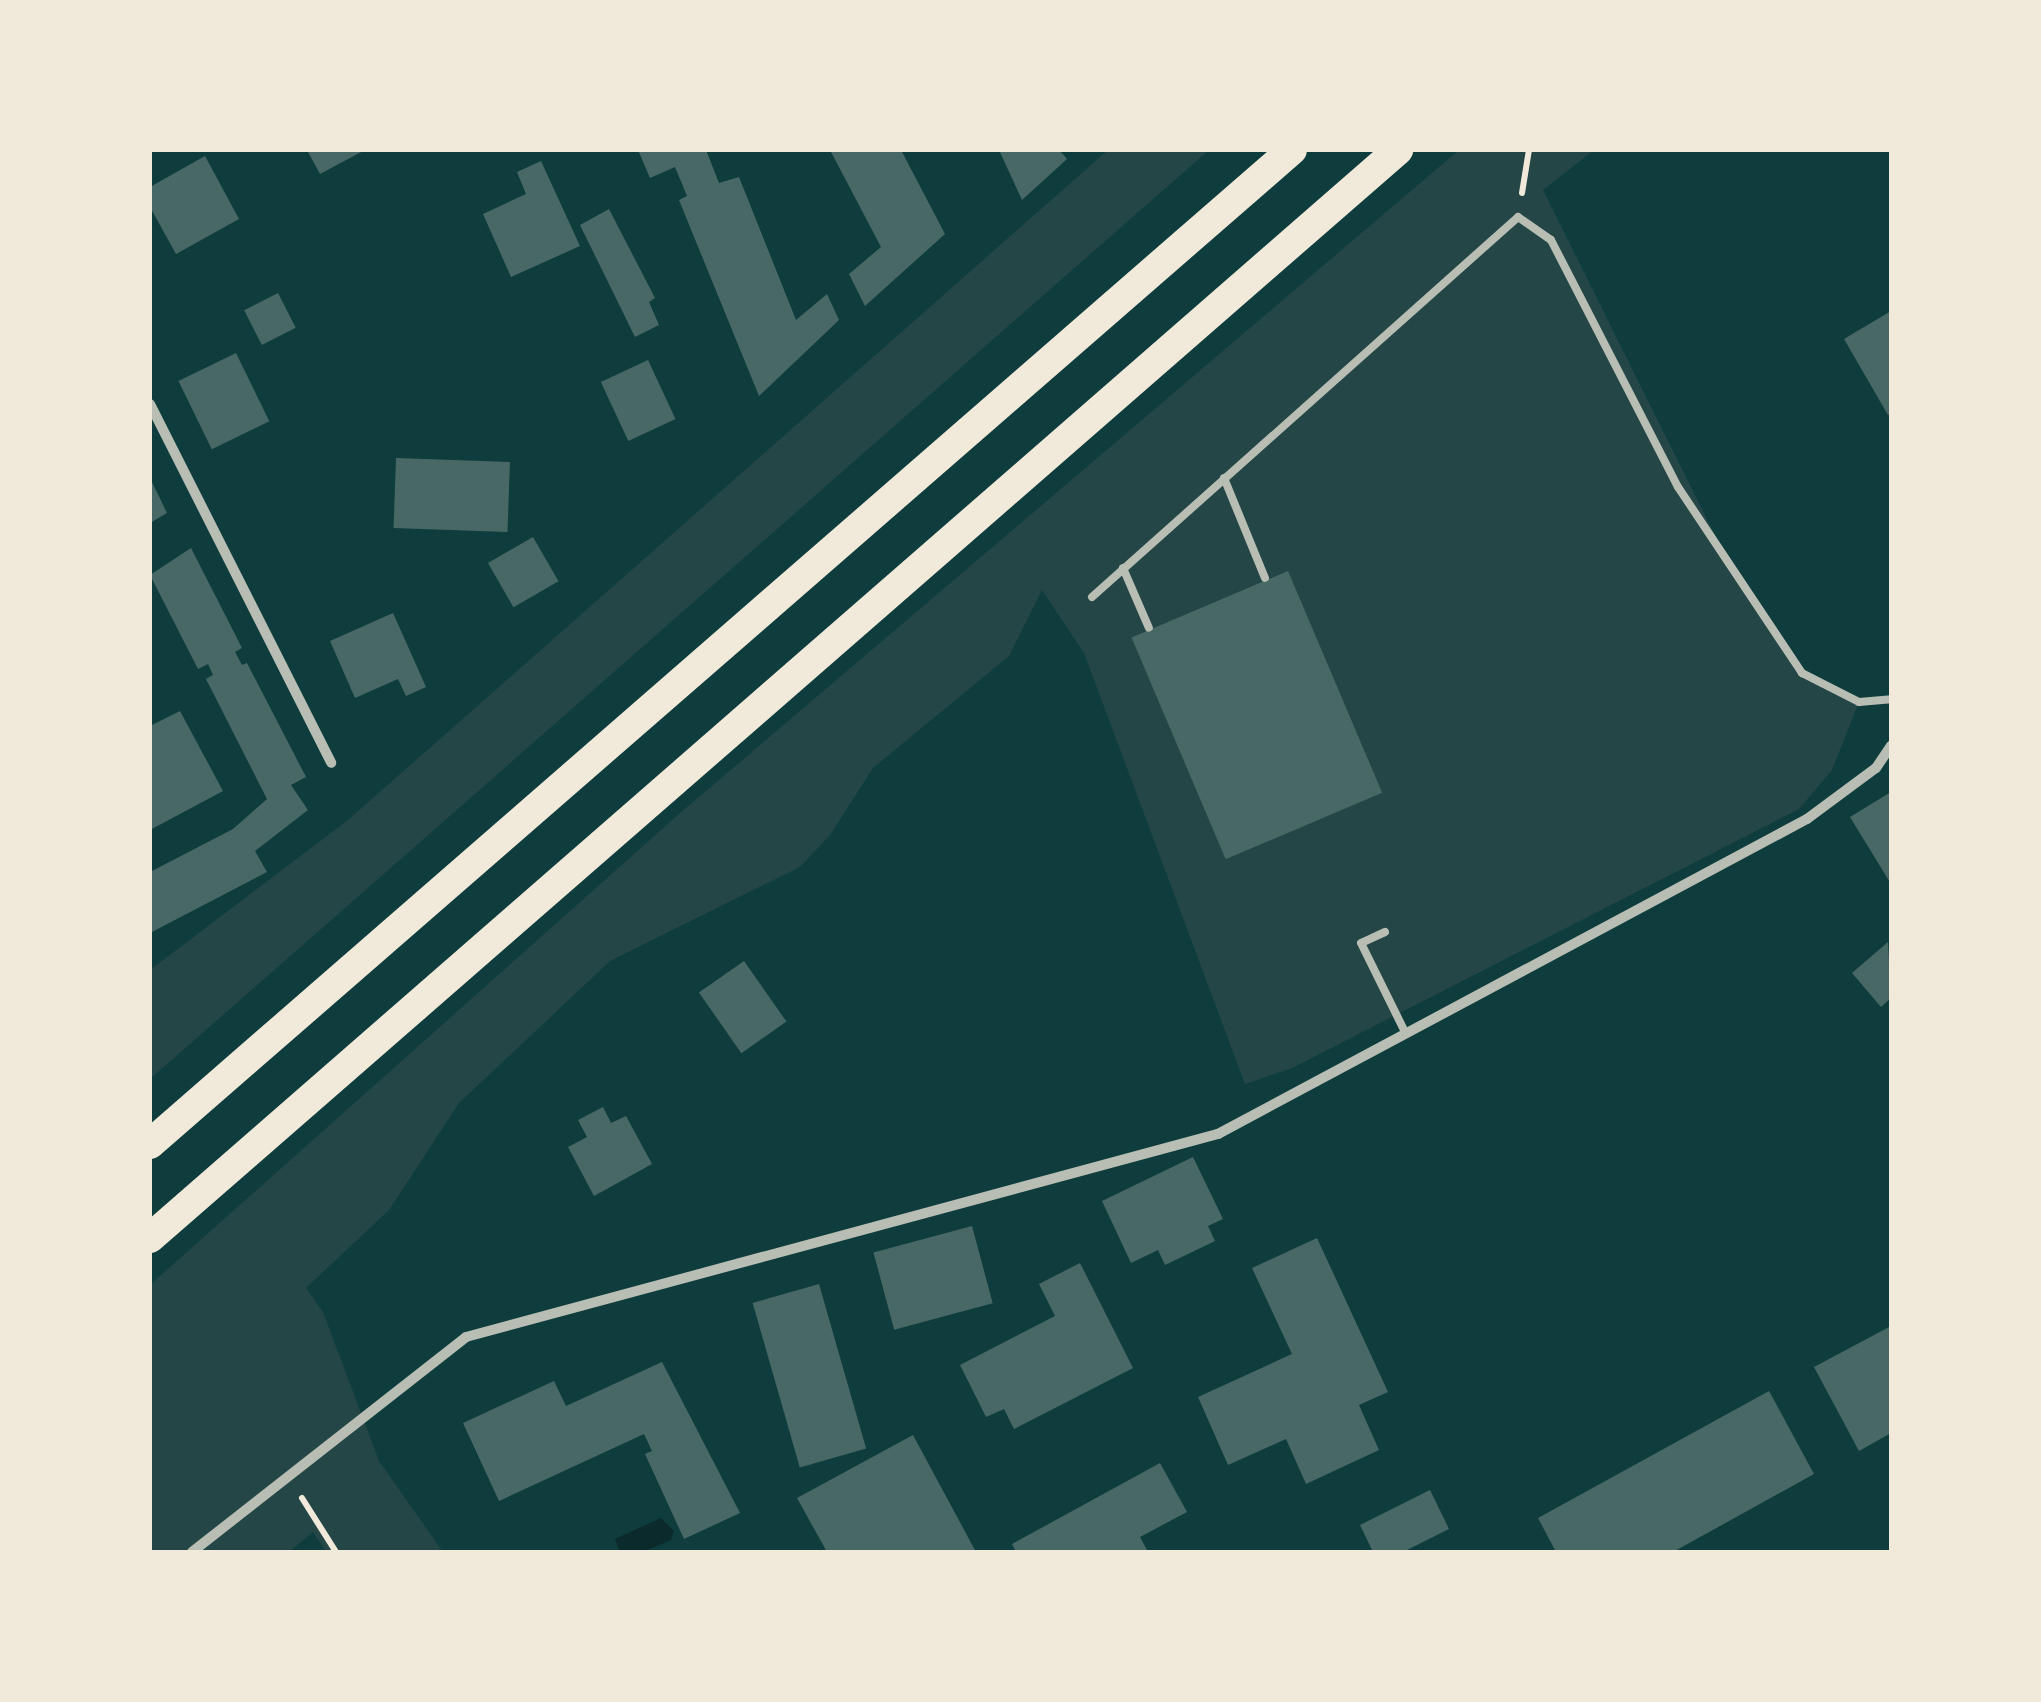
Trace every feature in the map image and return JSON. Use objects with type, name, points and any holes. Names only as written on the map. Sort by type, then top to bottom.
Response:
[{"type":"highway","points":[[150,1144],[1292,150]]},
{"type":"highway","points":[[150,1238],[1398,150]]},
{"type":"street","points":[[150,404],[331,762]]},
{"type":"street","points":[[192,1552],[466,1337],[1218,1134],[1807,819],[1876,768],[1891,746]]},
{"type":"lane","points":[[1092,597],[1518,216],[1551,240],[1678,486],[1802,672],[1859,702],[1891,699]]},
{"type":"lane","points":[[1224,478],[1266,578]]},
{"type":"lane","points":[[1123,568],[1149,628]]},
{"type":"lane","points":[[1385,932],[1362,943],[1405,1032]]},
{"type":"path","points":[[1518,216],[1529,150]]},
{"type":"path","points":[[288,1476],[336,1552]]},
{"type":"shaded area","points":[[1108,150],[1209,150],[150,1079],[150,970],[348,820]]},
{"type":"shaded area","points":[[1459,150],[1594,150],[1543,190],[1726,557],[1802,673],[1859,702],[1832,770],[1799,809],[1292,1068],[1245,1084],[1084,653],[1042,590],[1009,656],[873,768],[830,835],[800,867],[610,961],[459,1103],[389,1210],[306,1288],[323,1312],[379,1461],[443,1552],[326,1552],[313,1532],[289,1552],[150,1552],[150,1285],[679,814]]},
{"type":"shaded area","points":[[661,1518],[674,1531],[671,1540],[643,1552],[620,1552],[615,1539]]},
{"type":"building","points":[[307,150],[365,150],[320,174]]},
{"type":"building","points":[[638,150],[706,150],[719,183],[739,177],[796,320],[827,294],[839,320],[759,396],[679,200],[687,196],[675,167],[650,178]]},
{"type":"building","points":[[830,150],[901,150],[945,234],[865,306],[849,274],[881,247]]},
{"type":"building","points":[[999,150],[1059,150],[1067,159],[1022,200]]},
{"type":"building","points":[[205,156],[239,219],[176,254],[150,207],[150,187]]},
{"type":"building","points":[[541,161],[580,246],[511,277],[483,214],[526,194],[517,172]]},
{"type":"building","points":[[609,209],[655,298],[649,302],[659,325],[635,337],[580,225]]},
{"type":"building","points":[[278,293],[296,328],[262,345],[244,310]]},
{"type":"building","points":[[1891,311],[1891,413],[1888,415],[1844,339]]},
{"type":"building","points":[[236,353],[269,421],[212,449],[178,381]]},
{"type":"building","points":[[648,360],[675,419],[628,441],[601,382]]},
{"type":"building","points":[[396,458],[510,462],[507,532],[394,528]]},
{"type":"building","points":[[150,478],[167,513],[150,523]]},
{"type":"building","points":[[533,537],[558,581],[513,607],[488,563]]},
{"type":"building","points":[[191,548],[242,648],[235,652],[242,665],[247,663],[306,777],[291,785],[308,810],[255,851],[267,872],[150,933],[150,872],[233,829],[267,799],[206,679],[213,675],[208,664],[198,669],[150,575]]},
{"type":"building","points":[[1288,571],[1382,793],[1226,859],[1132,637]]},
{"type":"building","points":[[393,613],[426,687],[406,696],[398,679],[355,698],[330,641]]},
{"type":"building","points":[[180,711],[223,791],[150,830],[150,726]]},
{"type":"building","points":[[1891,792],[1891,884],[1850,817]]},
{"type":"building","points":[[1888,942],[1891,998],[1881,1007],[1852,973]]},
{"type":"building","points":[[744,961],[786,1022],[741,1053],[699,993]]},
{"type":"building","points":[[603,1107],[611,1123],[626,1116],[652,1164],[594,1196],[568,1147],[587,1137],[578,1120]]},
{"type":"building","points":[[1193,1157],[1223,1219],[1208,1226],[1215,1241],[1165,1265],[1158,1250],[1131,1263],[1102,1201]]},
{"type":"building","points":[[972,1226],[993,1303],[894,1330],[873,1252]]},
{"type":"building","points":[[1317,1238],[1388,1392],[1359,1405],[1379,1450],[1306,1484],[1286,1439],[1228,1465],[1198,1397],[1292,1354],[1252,1268]]},
{"type":"building","points":[[1080,1263],[1133,1368],[1014,1429],[1004,1409],[986,1417],[960,1365],[1055,1316],[1039,1284]]},
{"type":"building","points":[[819,1284],[866,1448],[800,1467],[753,1303]]},
{"type":"building","points":[[1891,1326],[1891,1433],[1859,1451],[1814,1367]]},
{"type":"building","points":[[662,1362],[740,1513],[684,1539],[645,1454],[652,1451],[644,1434],[499,1501],[463,1423],[554,1381],[566,1406]]},
{"type":"building","points":[[1769,1391],[1814,1474],[1673,1552],[1556,1552],[1538,1518]]},
{"type":"building","points":[[913,1435],[976,1552],[827,1552],[797,1498]]},
{"type":"building","points":[[1160,1463],[1187,1512],[1140,1537],[1148,1552],[1016,1552],[1012,1544]]},
{"type":"building","points":[[1430,1490],[1449,1529],[1403,1552],[1373,1552],[1360,1525]]}]
